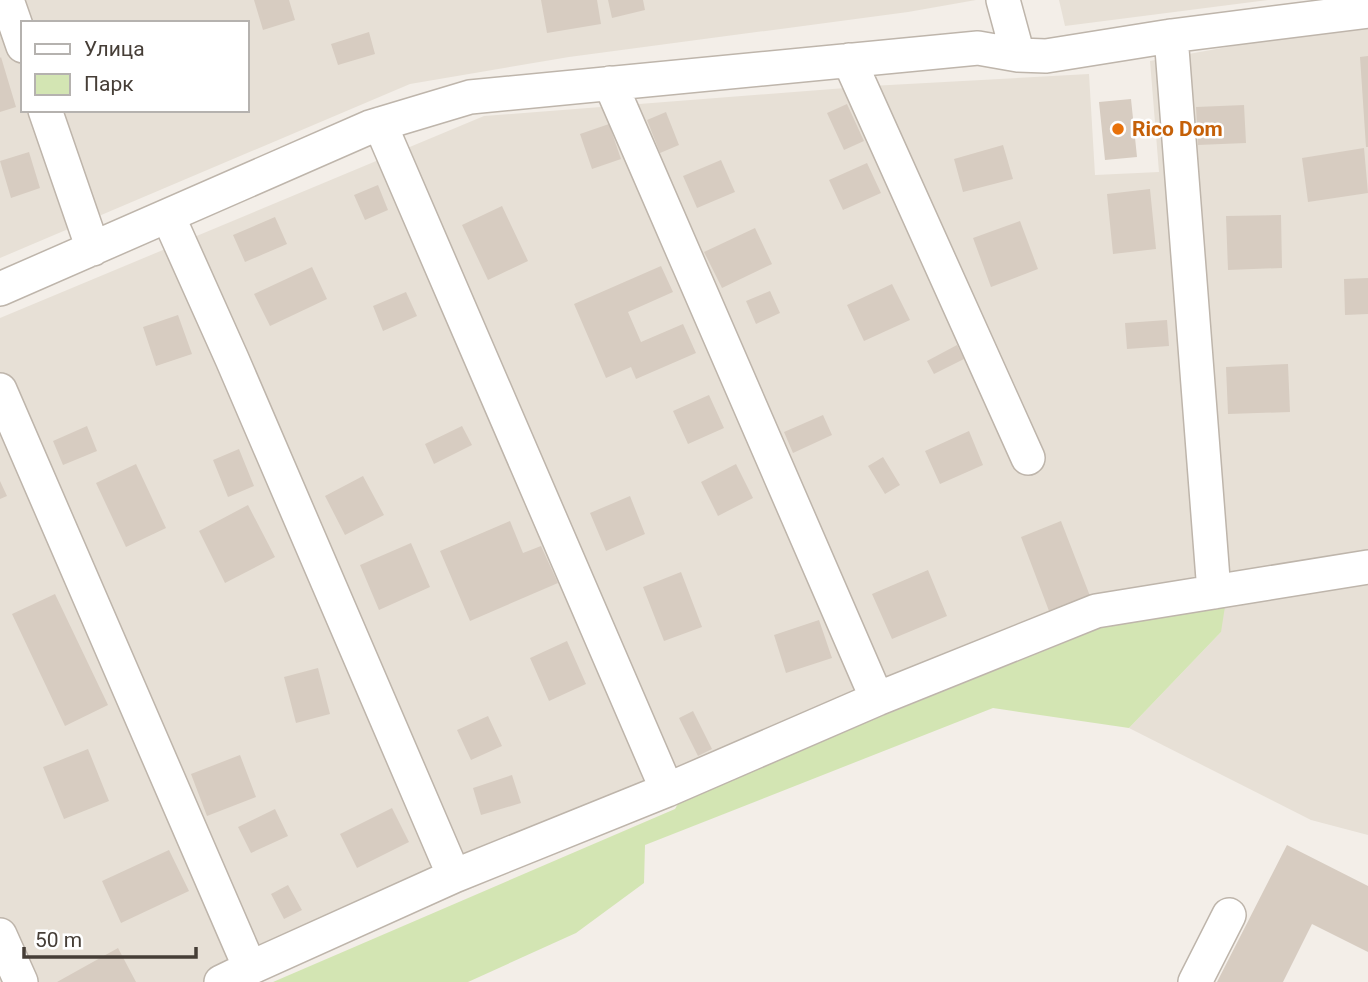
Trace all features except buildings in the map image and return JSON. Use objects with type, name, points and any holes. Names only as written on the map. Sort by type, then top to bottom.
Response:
[{"type":"street","points":[[7,0],[21,40]]},
{"type":"street","points":[[1003,0],[1018,55]]},
{"type":"street","points":[[0,289],[380,124],[470,97],[978,48],[1018,55],[1046,56],[1171,36],[1368,11]]},
{"type":"street","points":[[1171,36],[1214,592]]},
{"type":"street","points":[[849,60],[1028,458]]},
{"type":"street","points":[[610,83],[877,699]]},
{"type":"street","points":[[46,112],[93,249]]},
{"type":"street","points":[[380,124],[667,790]]},
{"type":"street","points":[[168,216],[454,876]]},
{"type":"street","points":[[0,390],[235,975],[454,876],[667,790],[877,699],[1096,611],[1368,567]]},
{"type":"street","points":[[1195,982],[1229,915]]},
{"type":"street","points":[[0,935],[22,982]]},
{"type":"shaded area","points":[[0,0],[976,0],[908,12],[569,57],[410,84],[0,258]]},
{"type":"shaded area","points":[[1059,0],[1268,0],[1065,26]]},
{"type":"shaded area","points":[[1368,27],[1368,835],[1311,820],[1129,728],[1221,632],[682,797],[255,982],[0,982],[0,318],[484,116],[871,86],[1089,74],[1095,175],[1159,172],[1150,61],[1266,40]]},
{"type":"green space","points":[[1226,600],[1221,632],[1129,728],[993,708],[645,845],[644,883],[576,933],[468,982],[273,982],[675,809],[682,797],[1118,621]]},
{"type":"place","name":"Rico Dom","points":[[1118,129]]}]
